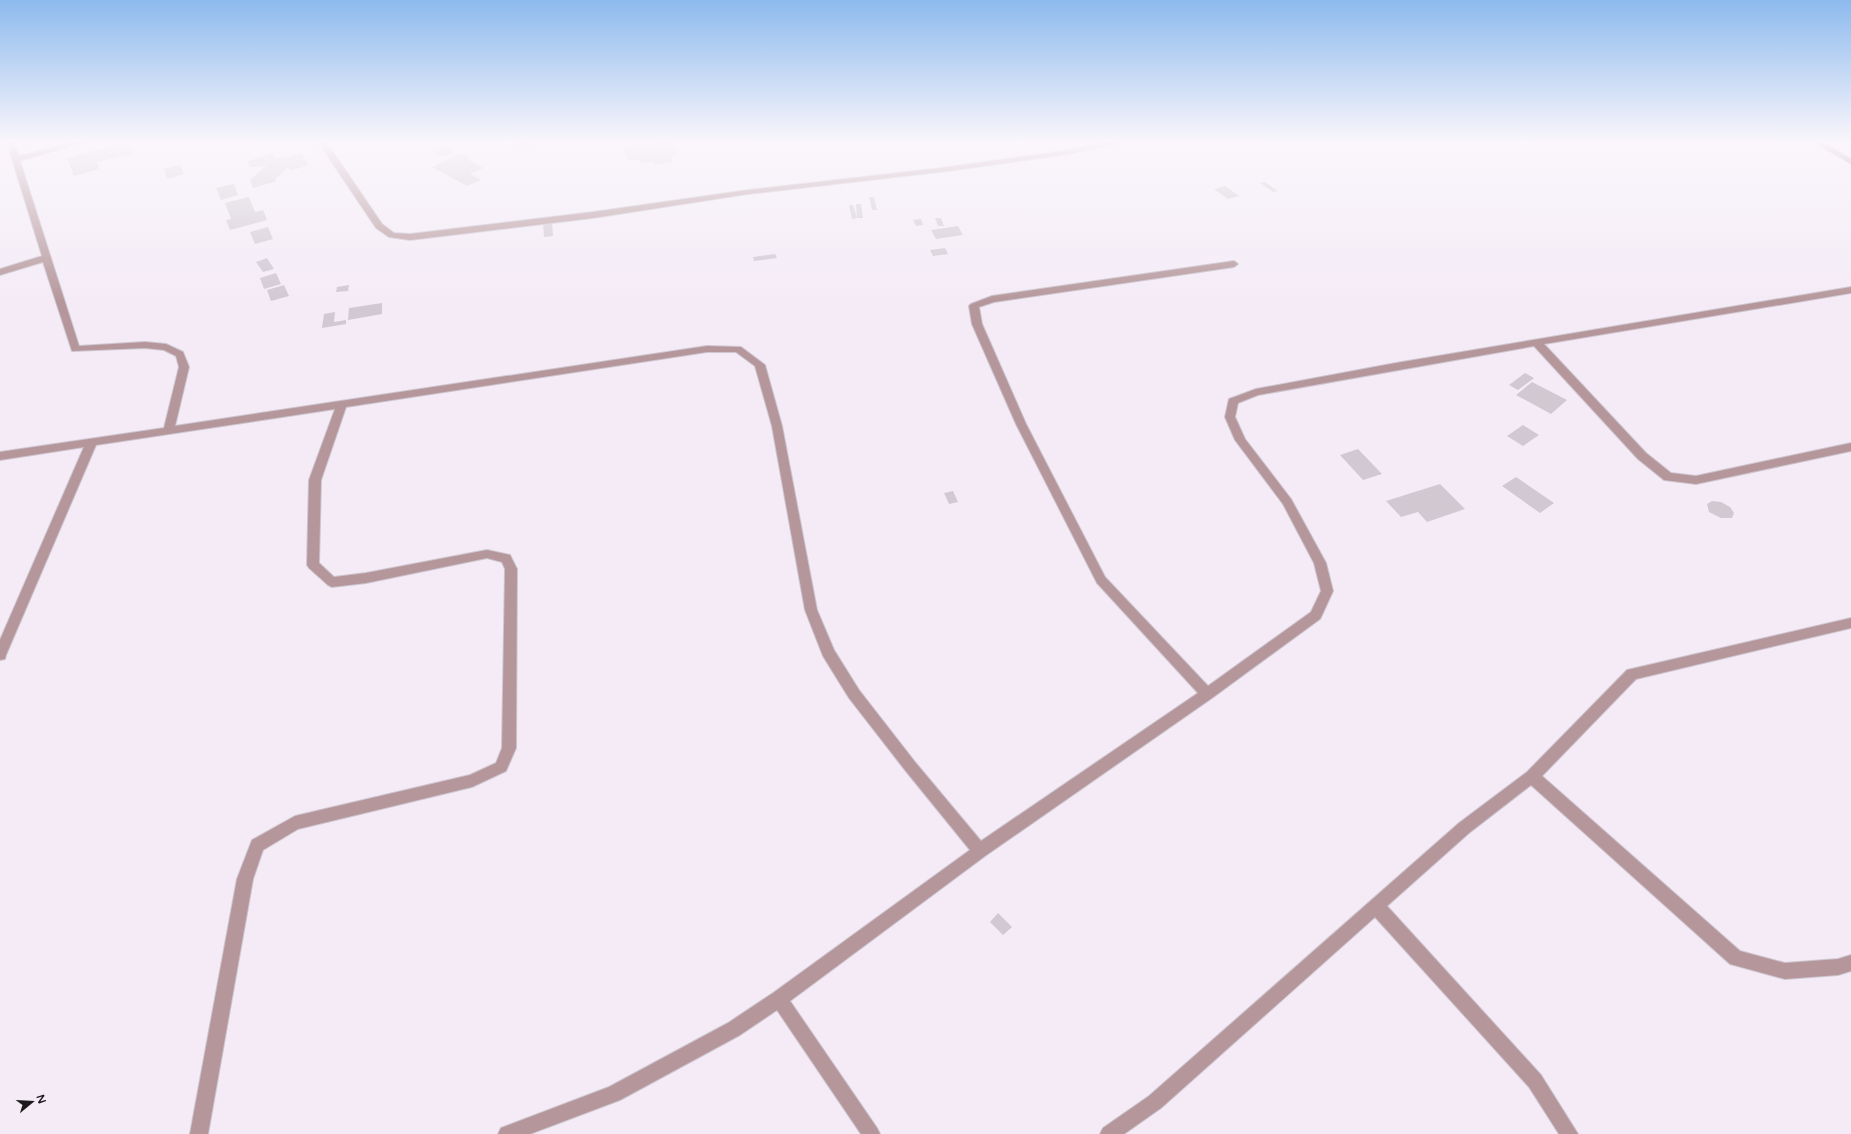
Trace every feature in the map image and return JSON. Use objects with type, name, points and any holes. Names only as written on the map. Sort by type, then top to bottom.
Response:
[{"type":"street","points":[[28,196],[75,349],[145,345],[166,347],[180,354],[184,367],[168,431]]},
{"type":"street","points":[[359,196],[379,226],[392,235],[410,236],[593,215],[722,196]]},
{"type":"street","points":[[0,272],[46,258]]},
{"type":"street","points":[[1207,694],[1100,580],[1021,424],[977,324],[974,306],[992,299],[1234,264]]},
{"type":"street","points":[[507,1134],[614,1094],[734,1029],[779,999],[980,851],[1207,694],[1316,615],[1327,590],[1320,563],[1287,502],[1240,440],[1230,417],[1233,401],[1256,392],[1396,366],[1851,290]]},
{"type":"street","points":[[1536,342],[1642,456],[1668,477],[1696,480],[1851,447]]},
{"type":"street","points":[[0,456],[707,349],[738,349],[760,365],[777,426],[811,610],[828,652],[854,694],[910,766],[980,851]]},
{"type":"street","points":[[199,1134],[245,879],[257,845],[295,823],[472,781],[501,767],[508,748],[511,569],[506,558],[486,554],[366,578],[332,582],[313,565],[315,480],[342,405]]},
{"type":"street","points":[[0,655],[92,442]]},
{"type":"street","points":[[1109,1134],[1155,1102],[1464,828],[1532,776],[1632,674],[1851,623]]},
{"type":"street","points":[[1532,776],[1736,958],[1785,971],[1838,967],[1851,963]]},
{"type":"street","points":[[1376,906],[1535,1081],[1569,1134]]},
{"type":"street","points":[[779,999],[871,1134]]},
{"type":"building","points":[[219,196],[235,196],[221,200]]},
{"type":"building","points":[[1224,196],[1239,196],[1228,199]]},
{"type":"building","points":[[249,197],[255,212],[263,210],[267,220],[230,230],[226,220],[231,219],[225,203]]},
{"type":"building","points":[[869,197],[874,197],[877,210],[872,210]]},
{"type":"building","points":[[856,204],[861,204],[863,218],[857,218]]},
{"type":"building","points":[[849,205],[853,205],[857,218],[852,219]]},
{"type":"building","points":[[935,218],[941,218],[944,226],[938,226]]},
{"type":"building","points":[[921,219],[923,225],[916,226],[913,220]]},
{"type":"building","points":[[552,222],[553,236],[544,237],[543,223]]},
{"type":"building","points":[[958,226],[963,235],[936,239],[931,230]]},
{"type":"building","points":[[268,227],[273,239],[255,244],[250,232]]},
{"type":"building","points":[[945,248],[948,254],[933,256],[930,250]]},
{"type":"building","points":[[775,254],[777,258],[754,261],[753,257]]},
{"type":"building","points":[[267,258],[274,269],[263,272],[256,262]]},
{"type":"building","points":[[276,273],[281,284],[264,289],[260,278]]},
{"type":"building","points":[[284,285],[289,296],[271,301],[267,290]]},
{"type":"building","points":[[349,285],[348,291],[336,292],[337,287]]},
{"type":"building","points":[[382,303],[382,314],[348,320],[349,308]]},
{"type":"building","points":[[335,312],[334,322],[346,320],[346,324],[322,328],[324,314]]},
{"type":"building","points":[[1525,373],[1534,378],[1518,390],[1509,385]]},
{"type":"building","points":[[1532,382],[1567,400],[1551,414],[1516,395]]},
{"type":"building","points":[[1523,425],[1539,435],[1523,446],[1507,436]]},
{"type":"building","points":[[1358,449],[1382,474],[1363,480],[1340,455]]},
{"type":"building","points":[[1516,477],[1554,503],[1540,513],[1502,486]]},
{"type":"building","points":[[1440,484],[1465,509],[1427,522],[1418,512],[1401,517],[1386,501]]},
{"type":"building","points":[[953,491],[958,502],[949,504],[944,493]]},
{"type":"building","points":[[1712,501],[1721,502],[1730,507],[1734,513],[1732,518],[1721,518],[1709,512],[1707,504]]},
{"type":"building","points":[[998,913],[1012,927],[1003,935],[990,922]]}]
